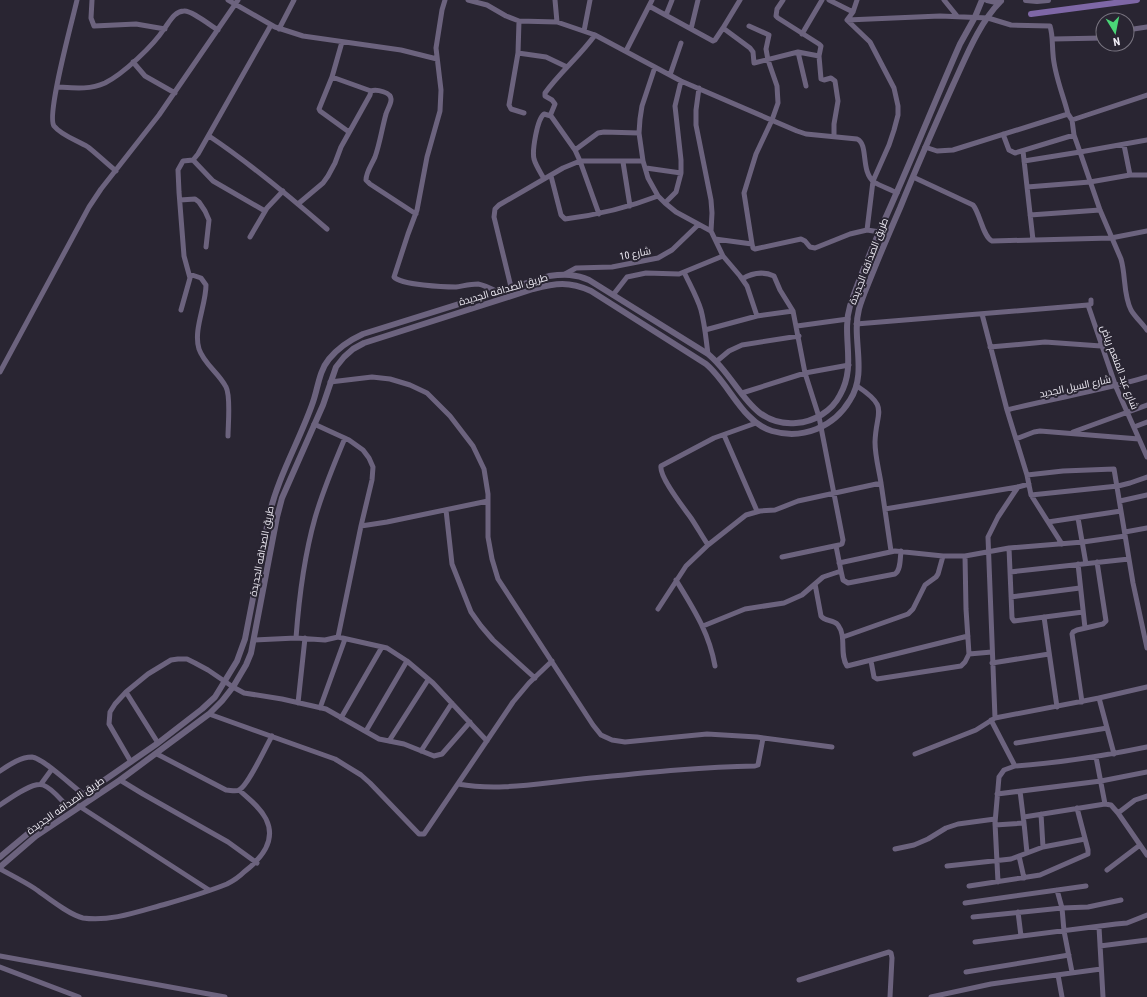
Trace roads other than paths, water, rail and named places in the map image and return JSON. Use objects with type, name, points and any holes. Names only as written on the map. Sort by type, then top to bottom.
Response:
[{"type":"street","points":[[77,0],[57,87],[52,117],[53,124],[67,136],[88,147],[116,171]]},
{"type":"street","points":[[92,0],[91,18],[94,26],[136,24],[164,29]]},
{"type":"street","points":[[228,0],[237,2],[279,29],[303,36],[401,50],[437,59]]},
{"type":"street","points":[[279,29],[294,0]]},
{"type":"street","points":[[445,0],[436,48],[441,90],[440,111],[427,157],[422,190],[416,214],[394,277],[395,279],[405,282],[434,286],[456,287],[479,284],[498,292]]},
{"type":"street","points":[[468,0],[487,5],[506,16],[519,21],[557,22],[594,35],[681,81],[797,132],[806,134],[834,135],[860,140],[867,171],[873,181],[904,197]]},
{"type":"street","points":[[555,0],[557,22]]},
{"type":"street","points":[[584,31],[590,0]]},
{"type":"street","points":[[626,51],[652,0]]},
{"type":"street","points":[[666,15],[672,0]]},
{"type":"street","points":[[691,29],[698,0]]},
{"type":"street","points":[[649,6],[713,41],[740,0]]},
{"type":"street","points":[[783,0],[776,10],[776,16],[802,34],[820,44],[819,56],[821,79],[824,80],[831,78],[835,81],[838,101],[834,124],[834,135]]},
{"type":"street","points":[[802,34],[822,0]]},
{"type":"street","points":[[829,0],[853,12]]},
{"type":"street","points":[[847,20],[853,12],[857,0]]},
{"type":"street","points":[[944,0],[957,16]]},
{"type":"street","name":"طريق الصداقه الجديدة","points":[[0,857],[21,838],[158,743],[209,703],[226,682],[237,661],[245,639],[271,506],[277,488],[306,420],[323,368],[328,359],[353,338],[511,287],[549,276],[565,274],[583,277],[708,354],[717,361],[755,411],[775,422],[786,424],[803,422],[819,417],[834,404],[840,396],[844,386],[850,364],[848,319],[851,306],[880,232],[960,44],[975,17],[982,0]]},
{"type":"street","points":[[987,0],[996,2],[1002,1]]},
{"type":"street","points":[[1026,0],[1048,0]]},
{"type":"street","name":"طريق الصداقه الجديدة","points":[[0,868],[36,836],[157,754],[209,714],[233,687],[246,665],[254,640],[277,517],[286,489],[323,405],[336,367],[353,349],[364,343],[547,285],[578,285],[591,291],[706,364],[715,373],[748,416],[756,423],[771,431],[784,434],[809,432],[821,428],[833,420],[843,411],[857,386],[860,364],[856,324],[861,302],[876,263],[925,147],[971,46],[991,12],[1002,1]]},
{"type":"street","points":[[0,372],[81,220],[101,189],[159,115],[237,2]]},
{"type":"street","points":[[57,87],[80,89],[96,86],[106,82],[133,62],[154,42],[172,18],[184,11],[190,12],[218,30]]},
{"type":"street","points":[[847,20],[957,16],[988,18],[1012,25],[1050,26],[1053,39],[1055,69],[1068,114],[1072,120],[1074,135],[1100,210],[1123,268],[1124,289],[1130,308],[1147,330]]},
{"type":"street","points":[[847,20],[870,42],[894,88],[897,97],[898,115],[889,145],[873,181],[866,230]]},
{"type":"street","points":[[519,21],[518,53],[509,105],[511,109],[524,113]]},
{"type":"street","points":[[181,310],[190,278],[184,256],[178,170],[183,161],[193,160],[198,154],[271,25]]},
{"type":"street","points":[[749,26],[769,35],[766,49],[778,94],[778,103],[772,120],[756,154],[744,193],[753,248],[755,249],[801,239],[810,247],[815,248],[850,234],[866,230],[880,232]]},
{"type":"street","points":[[1135,29],[1147,27]]},
{"type":"street","points":[[722,28],[750,48],[753,52],[754,62],[798,52],[819,56]]},
{"type":"street","points":[[550,116],[555,104],[552,100],[545,96],[545,93],[556,79],[585,49],[594,35]]},
{"type":"street","points":[[1053,39],[1095,38]]},
{"type":"street","points":[[342,42],[332,77],[319,109],[349,132]]},
{"type":"street","points":[[670,75],[681,43]]},
{"type":"street","points":[[798,52],[806,86]]},
{"type":"street","points":[[518,53],[546,57],[567,67]]},
{"type":"street","points":[[133,62],[145,76],[174,93]]},
{"type":"street","points":[[655,67],[642,106],[639,133],[650,183],[658,196],[676,212],[711,231]]},
{"type":"street","points":[[332,77],[371,91],[378,90],[390,96],[391,100],[375,157],[366,176],[366,180],[416,214]]},
{"type":"street","points":[[665,203],[676,192],[681,173],[675,106],[681,81]]},
{"type":"street","points":[[699,88],[695,118],[711,200],[711,231],[724,256],[742,279],[751,296],[757,316]]},
{"type":"street","points":[[298,204],[323,183],[328,176],[371,91]]},
{"type":"street","points":[[1072,120],[1147,95]]},
{"type":"street","points":[[544,179],[534,159],[534,144],[542,115],[544,114],[550,116],[575,150],[599,214]]},
{"type":"street","points":[[925,147],[937,151],[945,151],[1068,114]]},
{"type":"street","points":[[575,150],[598,133],[639,133]]},
{"type":"street","points":[[1003,134],[1011,152],[1015,153],[1074,135]]},
{"type":"street","points":[[209,136],[234,153],[283,191],[327,229]]},
{"type":"street","points":[[1024,161],[1147,140]]},
{"type":"street","points":[[1124,145],[1130,175]]},
{"type":"street","points":[[1023,151],[1033,240]]},
{"type":"street","points":[[193,160],[213,181],[265,211]]},
{"type":"street","points":[[514,295],[494,217],[495,209],[562,168],[580,161],[644,161]]},
{"type":"street","points":[[623,162],[630,206]]},
{"type":"street","points":[[646,168],[681,173]]},
{"type":"street","points":[[1027,187],[1090,182],[1130,175],[1147,175]]},
{"type":"street","points":[[551,176],[561,215],[565,219],[599,214],[630,206],[658,196]]},
{"type":"street","points":[[913,177],[973,205],[977,210],[989,240],[1111,238],[1147,231]]},
{"type":"street","points":[[250,237],[265,211],[283,191]]},
{"type":"street","points":[[180,200],[195,199],[205,211],[208,220],[206,247]]},
{"type":"street","points":[[1030,215],[1100,210]]},
{"type":"street","name":"شارع 10","points":[[565,274],[576,268],[612,267],[658,258],[672,250],[698,225]]},
{"type":"street","points":[[715,239],[752,244]]},
{"type":"street","points":[[613,295],[628,277],[636,274],[673,274],[684,272],[724,256]]},
{"type":"street","points":[[868,261],[876,263]]},
{"type":"street","points":[[684,272],[697,300],[705,330],[708,354]]},
{"type":"street","points":[[742,279],[756,273],[770,274],[774,276],[780,290],[793,312],[799,336],[805,373],[819,417],[843,540],[842,544],[836,546],[782,557]]},
{"type":"street","points":[[189,274],[201,278],[206,285],[198,337],[199,348],[227,389],[228,436]]},
{"type":"street","name":"شارع عبد المنعم رياض","points":[[982,314],[1090,302],[1101,346],[1116,387],[1147,457]]},
{"type":"street","points":[[705,330],[757,316],[793,312]]},
{"type":"street","points":[[856,324],[982,314],[1007,410],[1027,475],[1031,495],[1062,544]]},
{"type":"street","points":[[797,326],[848,319]]},
{"type":"street","points":[[717,361],[729,351],[742,345],[799,336]]},
{"type":"street","points":[[990,347],[1045,342],[1101,346]]},
{"type":"street","points":[[742,393],[805,373],[850,364],[860,364]]},
{"type":"street","points":[[319,384],[372,377],[390,379],[410,385],[426,393],[450,416],[473,446],[484,469],[488,501],[488,537],[492,559],[498,579],[593,726],[601,735],[612,740],[625,742],[707,734],[763,738],[832,747]]},
{"type":"street","name":"شارع السيل الجديد","points":[[1007,410],[1039,402],[1116,387],[1147,378]]},
{"type":"street","points":[[857,386],[871,395],[879,408],[875,445],[891,551]]},
{"type":"street","points":[[1070,433],[1147,405]]},
{"type":"street","points":[[748,416],[755,411]]},
{"type":"street","points":[[306,420],[345,438],[363,450],[373,467],[372,480],[338,637]]},
{"type":"street","points":[[1134,427],[1147,422]]},
{"type":"street","points":[[708,545],[674,494],[660,469],[664,464],[714,438],[756,423]]},
{"type":"street","points":[[1016,439],[1037,431],[1139,439]]},
{"type":"street","points":[[724,435],[757,511]]},
{"type":"street","points":[[296,638],[300,592],[315,518],[345,438]]},
{"type":"street","points":[[1027,475],[1112,468],[1115,470],[1133,583],[1147,648]]},
{"type":"street","points":[[1031,495],[1118,486],[1147,477]]},
{"type":"street","points":[[658,609],[686,566],[708,545],[746,515],[757,511],[776,510],[798,501],[881,483]]},
{"type":"street","points":[[885,509],[1029,484]]},
{"type":"street","points":[[1015,766],[993,719],[988,537],[992,527],[1018,487]]},
{"type":"street","points":[[1120,502],[1147,495]]},
{"type":"street","points":[[361,526],[488,501]]},
{"type":"street","points":[[446,510],[452,564],[471,612],[480,626],[493,640],[535,678]]},
{"type":"street","points":[[1048,522],[1121,511]]},
{"type":"street","points":[[1078,518],[1086,564]]},
{"type":"street","points":[[839,563],[891,551],[943,556],[965,556],[1009,548],[1083,542],[1147,528]]},
{"type":"street","points":[[836,546],[840,571],[843,580],[848,583],[895,574],[899,569],[901,551]]},
{"type":"street","points":[[1009,548],[1012,618],[1014,621],[1083,612]]},
{"type":"street","points":[[843,636],[908,614],[913,610],[925,585],[938,574],[943,556]]},
{"type":"street","points":[[871,661],[874,677],[877,679],[961,666],[965,662],[969,654],[965,556]]},
{"type":"street","points":[[1010,572],[1129,559]]},
{"type":"street","points":[[1082,702],[1072,634],[1075,631],[1103,624],[1106,621],[1097,562]]},
{"type":"street","points":[[1078,564],[1085,628]]},
{"type":"street","points":[[703,626],[745,609],[784,603],[802,595],[823,577],[840,571]]},
{"type":"street","points":[[676,580],[703,626],[714,666]]},
{"type":"street","points":[[815,584],[822,619],[836,623],[839,626],[843,636],[844,661],[847,666],[968,636]]},
{"type":"street","points":[[1011,597],[1080,588]]},
{"type":"street","points":[[1044,618],[1057,707]]},
{"type":"street","points":[[245,639],[305,638],[325,640],[338,637],[387,648],[407,661],[428,680],[452,703],[487,741]]},
{"type":"street","points":[[298,704],[305,638]]},
{"type":"street","points":[[320,708],[345,638]]},
{"type":"street","points":[[342,718],[382,646]]},
{"type":"street","points":[[969,654],[992,652]]},
{"type":"street","points":[[992,663],[1050,654]]},
{"type":"street","points":[[131,762],[109,724],[110,712],[126,692],[148,674],[171,660],[178,658],[187,659],[195,663],[244,693],[282,699],[298,704],[326,709],[379,739],[404,744],[434,756],[442,754],[470,722]]},
{"type":"street","points":[[366,731],[407,661]]},
{"type":"street","points":[[209,714],[335,759],[361,775],[404,819],[422,835],[425,834],[513,702],[552,661]]},
{"type":"street","points":[[389,741],[428,680]]},
{"type":"street","points":[[915,754],[976,730],[993,719],[1082,702],[1147,687]]},
{"type":"street","points":[[126,692],[158,743]]},
{"type":"street","points":[[1099,698],[1114,754]]},
{"type":"street","points":[[421,751],[452,703]]},
{"type":"street","points":[[1016,743],[1108,728]]},
{"type":"street","points":[[239,790],[248,780],[272,736]]},
{"type":"street","points":[[458,784],[475,787],[499,788],[637,774],[734,766],[756,766],[758,765],[763,738]]},
{"type":"street","points":[[998,882],[995,819],[999,777],[1004,770],[1015,766],[1048,764],[1114,754],[1147,746]]},
{"type":"street","points":[[0,868],[71,913],[81,917],[94,919],[125,914],[188,898],[235,880],[257,863],[269,843],[266,818],[254,803],[239,790],[226,790],[157,754]]},
{"type":"street","points":[[0,770],[24,758],[33,757],[52,769],[83,794]]},
{"type":"street","points":[[1096,757],[1105,804]]},
{"type":"street","points":[[41,784],[52,769]]},
{"type":"street","points":[[997,794],[1101,782],[1147,772]]},
{"type":"street","points":[[114,774],[120,780],[143,794],[228,842],[257,863]]},
{"type":"street","points":[[0,805],[32,785],[41,784],[50,790],[67,806]]},
{"type":"street","points":[[1020,791],[1027,852]]},
{"type":"street","points":[[1118,813],[1135,800],[1147,796]]},
{"type":"street","points":[[1024,816],[1105,804],[1111,805],[1147,855]]},
{"type":"street","points":[[79,806],[209,890]]},
{"type":"street","points":[[969,886],[1024,878],[1048,872],[1088,854],[1077,808]]},
{"type":"street","points":[[1041,814],[1043,847]]},
{"type":"street","points":[[895,849],[914,845],[928,839],[946,828],[958,824],[995,819]]},
{"type":"street","points":[[995,825],[1024,823]]},
{"type":"street","points":[[947,866],[1011,858],[1043,847],[1085,839]]},
{"type":"street","points":[[1107,870],[1140,845]]},
{"type":"street","points":[[1019,856],[1024,878]]},
{"type":"street","points":[[965,902],[1086,886]]},
{"type":"street","points":[[1057,890],[1062,908],[1064,931],[1072,972]]},
{"type":"street","points":[[973,917],[1062,908],[1088,907],[1121,900]]},
{"type":"street","points":[[1018,912],[1021,936]]},
{"type":"street","points":[[975,942],[1099,927],[1127,922],[1147,915]]},
{"type":"street","points":[[1099,927],[1103,997]]},
{"type":"street","points":[[1100,946],[1147,940]]},
{"type":"street","points":[[799,980],[889,952],[892,958],[890,997]]},
{"type":"street","points":[[966,972],[1069,955]]},
{"type":"street","points":[[0,956],[225,997]]},
{"type":"street","points":[[0,967],[79,997]]},
{"type":"street","points":[[931,997],[991,984],[1101,969]]},
{"type":"street","points":[[1058,975],[1062,997]]},
{"type":"waterway","points":[[1031,14],[1137,0]]}]
